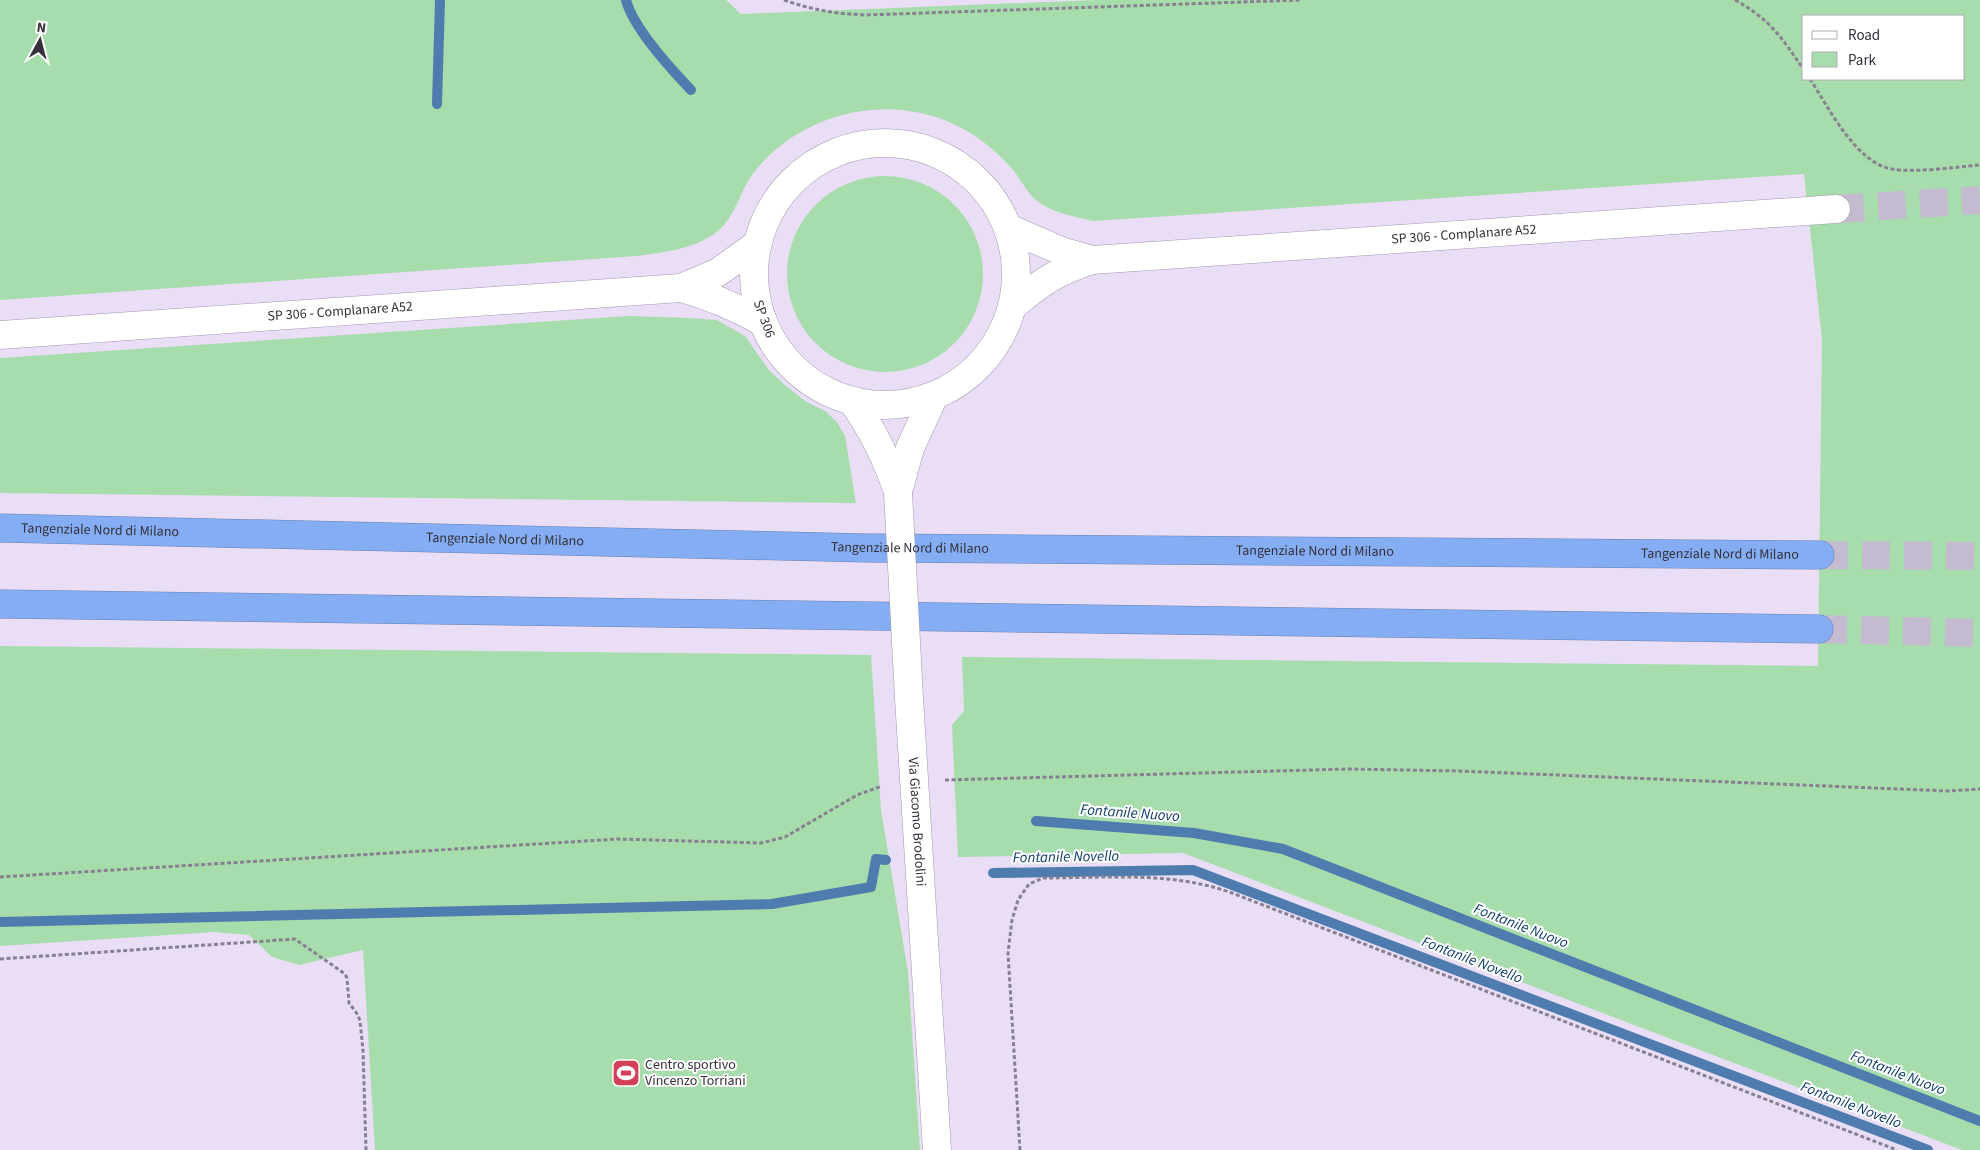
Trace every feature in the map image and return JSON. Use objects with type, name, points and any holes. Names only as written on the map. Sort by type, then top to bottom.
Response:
[{"type":"highway","name":"Tangenziale Nord di Milano","points":[[0,528],[857,548],[1820,555]]},
{"type":"highway","points":[[0,604],[1819,629]]},
{"type":"main road","name":"SP 306","points":[[876,143],[895,143],[931,151],[964,169],[990,195],[1001,211],[1008,228],[1017,264],[1016,285],[1013,306],[997,344],[984,360],[964,379],[934,396],[914,402],[894,405],[873,405],[852,401],[820,388],[798,372],[780,352],[763,322],[756,303],[753,282],[756,245],[770,210],[786,188],[806,169],[839,151],[876,143]]},
{"type":"main road","name":"SP 306 - Complanare A52","points":[[1092,260],[1836,210]]},
{"type":"main road","points":[[1008,228],[1064,252],[1092,260]]},
{"type":"main road","points":[[682,288],[717,273],[756,245]]},
{"type":"main road","points":[[1013,306],[1041,282],[1065,269],[1092,260]]},
{"type":"main road","name":"SP 306 - Complanare A52","points":[[0,334],[682,288]]},
{"type":"main road","points":[[682,288],[710,295],[763,322]]},
{"type":"main road","name":"Via Giacomo Brodolini","points":[[898,492],[910,448],[934,396]]},
{"type":"main road","name":"Via Giacomo Brodolini","points":[[852,401],[864,417],[882,451],[898,492],[937,1150]]},
{"type":"path","points":[[784,0],[806,8],[836,14],[866,14],[1300,0]]},
{"type":"path","points":[[1735,0],[1758,13],[1780,35],[1802,67]]},
{"type":"path","points":[[1811,80],[1851,140],[1862,154],[1876,165],[1892,170],[1908,170],[1980,165]]},
{"type":"path","points":[[938,780],[1348,769],[1909,790],[1948,791],[1980,789]]},
{"type":"path","points":[[0,877],[618,839],[761,843],[785,837],[857,795],[884,786]]},
{"type":"path","points":[[1020,1150],[1008,953],[1012,920],[1018,900],[1029,884],[1043,878],[1162,878],[1189,881],[1232,893],[1897,1150]]},
{"type":"path","points":[[0,959],[295,939],[345,974],[347,978],[349,1003],[360,1021],[363,1050],[366,1150]]},
{"type":"green space","points":[[0,0],[726,0],[741,14],[1097,0],[1980,0],[1980,1150],[1962,1150],[1183,853],[958,857],[952,725],[964,711],[962,657],[1818,666],[1822,339],[1804,174],[1093,221],[1063,214],[1042,204],[1033,197],[1013,170],[994,150],[960,127],[948,121],[921,113],[898,110],[874,110],[850,113],[828,120],[806,129],[785,142],[767,157],[752,175],[725,224],[701,242],[669,251],[637,256],[0,300]]},
{"type":"green space","points":[[885,176],[904,178],[931,188],[947,198],[961,212],[975,237],[981,255],[983,274],[981,293],[971,320],[961,336],[947,350],[922,364],[904,370],[885,372],[866,370],[839,360],[823,350],[809,336],[795,311],[789,293],[787,274],[789,255],[799,228],[809,212],[823,198],[848,184],[866,178]]},
{"type":"green space","points":[[629,316],[717,320],[745,336],[769,370],[786,386],[805,401],[825,411],[837,422],[845,436],[856,503],[0,493],[0,358]]},
{"type":"green space","points":[[0,646],[871,655],[881,810],[908,972],[920,1150],[375,1150],[363,950],[299,965],[272,957],[249,935],[214,932],[0,946]]},
{"type":"waterway","points":[[437,104],[440,0]]},
{"type":"waterway","name":"Fontanile Nuovo","points":[[626,0],[636,23],[644,35],[691,90]]},
{"type":"waterway","name":"Fontanile Nuovo","points":[[1036,821],[1194,833],[1283,849],[1980,1121]]},
{"type":"waterway","points":[[0,922],[772,904],[871,887],[876,859],[886,860]]},
{"type":"waterway","name":"Fontanile Novello","points":[[993,873],[1193,870],[1928,1150]]},
{"type":"tunnel","points":[[1836,209],[1980,200]]},
{"type":"tunnel","points":[[1820,555],[1980,556]]},
{"type":"tunnel","points":[[1819,629],[1980,633]]},
{"type":"place","name":"Centro sportivo Vincenzo Torriani","points":[[626,1073]]}]
